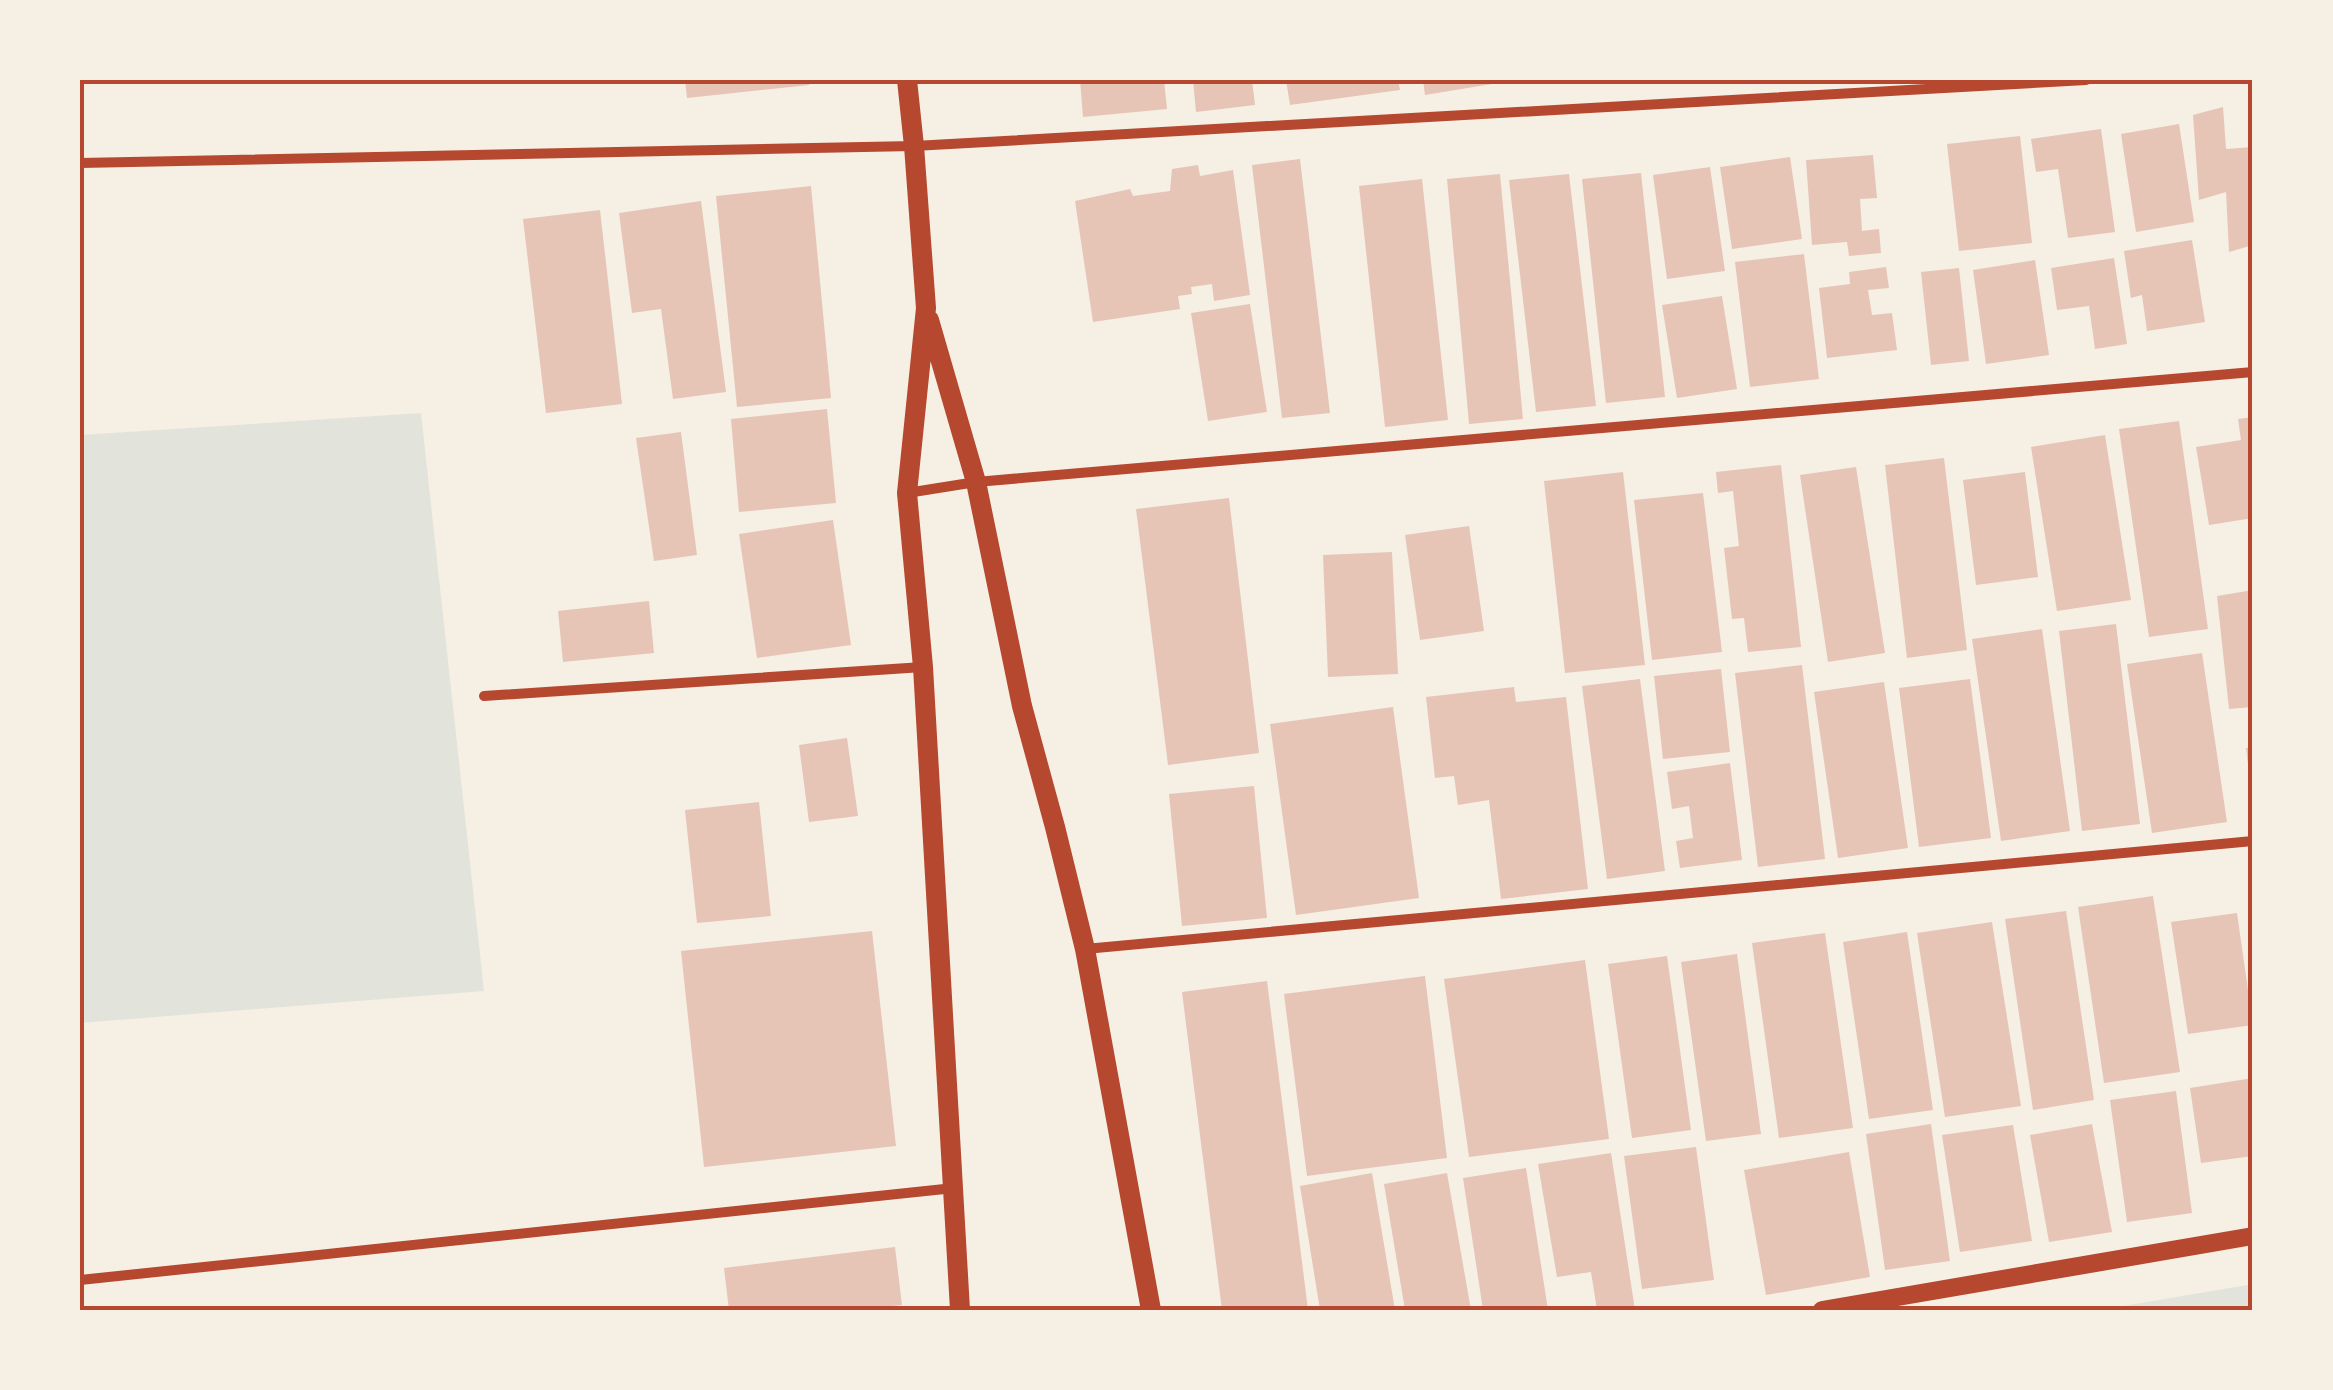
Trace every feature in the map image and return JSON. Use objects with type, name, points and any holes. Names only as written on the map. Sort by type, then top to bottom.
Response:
[{"type":"main road","points":[[906,80],[926,308],[907,493],[922,667],[960,1310]]},
{"type":"main road","points":[[926,308],[976,482],[1022,706],[1085,949],[1151,1310]]},
{"type":"street","points":[[80,163],[914,146],[2086,80]]},
{"type":"street","points":[[907,493],[976,482],[2253,372]]},
{"type":"street","points":[[484,696],[922,667]]},
{"type":"street","points":[[1085,949],[2253,841]]},
{"type":"street","points":[[80,1280],[955,1188]]},
{"type":"street","points":[[1822,1310],[2253,1236]]},
{"type":"shaded area","points":[[421,413],[484,991],[80,1023],[80,435]]},
{"type":"shaded area","points":[[2253,1284],[2253,1310],[2100,1310]]},
{"type":"building","points":[[685,80],[809,80],[809,85],[687,98]]},
{"type":"building","points":[[1080,80],[1164,80],[1167,109],[1083,117]]},
{"type":"building","points":[[1193,80],[1252,80],[1255,105],[1196,112]]},
{"type":"building","points":[[1286,80],[1398,80],[1400,90],[1290,105]]},
{"type":"building","points":[[1423,80],[1504,80],[1504,82],[1425,95]]},
{"type":"building","points":[[2223,107],[2226,149],[2253,147],[2253,245],[2229,252],[2226,192],[2199,200],[2193,115]]},
{"type":"building","points":[[2179,124],[2194,222],[2136,232],[2121,134]]},
{"type":"building","points":[[2101,129],[2115,232],[2068,238],[2058,169],[2036,172],[2031,139]]},
{"type":"building","points":[[2020,136],[2032,243],[1959,251],[1947,144]]},
{"type":"building","points":[[1873,155],[1877,198],[1860,199],[1862,231],[1879,229],[1881,253],[1849,256],[1847,242],[1812,245],[1806,160]]},
{"type":"building","points":[[1790,157],[1802,239],[1732,249],[1720,167]]},
{"type":"building","points":[[1300,159],[1330,413],[1282,418],[1252,165]]},
{"type":"building","points":[[1198,165],[1200,176],[1233,170],[1250,295],[1214,301],[1212,284],[1191,287],[1192,294],[1178,296],[1180,309],[1093,322],[1075,201],[1130,189],[1133,196],[1170,191],[1172,169]]},
{"type":"building","points":[[1710,167],[1725,271],[1667,279],[1653,175]]},
{"type":"building","points":[[1641,173],[1665,397],[1606,403],[1582,179]]},
{"type":"building","points":[[1500,174],[1523,419],[1469,424],[1447,179]]},
{"type":"building","points":[[1569,174],[1596,406],[1536,412],[1509,180]]},
{"type":"building","points":[[1422,179],[1448,420],[1385,427],[1359,186]]},
{"type":"building","points":[[811,186],[831,398],[737,407],[716,196]]},
{"type":"building","points":[[701,201],[726,392],[673,399],[661,309],[632,313],[619,213]]},
{"type":"building","points":[[600,210],[622,404],[546,413],[523,219]]},
{"type":"building","points":[[2192,240],[2205,322],[2147,331],[2142,295],[2131,298],[2124,251]]},
{"type":"building","points":[[1804,254],[1819,379],[1750,387],[1735,262]]},
{"type":"building","points":[[2114,258],[2127,344],[2095,349],[2089,306],[2057,310],[2051,268]]},
{"type":"building","points":[[2035,260],[2049,355],[1986,364],[1973,270]]},
{"type":"building","points":[[1886,267],[1889,288],[1868,290],[1872,315],[1892,313],[1897,350],[1827,358],[1819,288],[1850,284],[1849,272]]},
{"type":"building","points":[[1959,268],[1969,361],[1931,365],[1921,272]]},
{"type":"building","points":[[1722,296],[1737,389],[1677,398],[1662,305]]},
{"type":"building","points":[[1250,304],[1267,412],[1208,421],[1191,313]]},
{"type":"building","points":[[827,409],[836,503],[739,512],[731,419]]},
{"type":"building","points":[[2253,417],[2253,518],[2209,525],[2196,447],[2241,440],[2238,419]]},
{"type":"building","points":[[2179,421],[2208,629],[2149,637],[2119,429]]},
{"type":"building","points":[[681,432],[697,555],[654,561],[636,438]]},
{"type":"building","points":[[2105,435],[2131,600],[2057,611],[2031,447]]},
{"type":"building","points":[[1944,458],[1967,650],[1907,658],[1885,465]]},
{"type":"building","points":[[1781,465],[1801,647],[1748,652],[1744,618],[1732,619],[1724,548],[1739,546],[1733,491],[1718,493],[1716,472]]},
{"type":"building","points":[[1856,467],[1885,653],[1828,662],[1800,475]]},
{"type":"building","points":[[1623,472],[1645,665],[1565,673],[1544,481]]},
{"type":"building","points":[[2025,472],[2038,577],[1976,585],[1963,480]]},
{"type":"building","points":[[1703,493],[1722,652],[1652,660],[1634,500]]},
{"type":"building","points":[[1229,498],[1259,753],[1168,765],[1136,509]]},
{"type":"building","points":[[833,520],[851,645],[757,658],[739,534]]},
{"type":"building","points":[[1469,526],[1484,631],[1420,640],[1405,535]]},
{"type":"building","points":[[1392,552],[1398,674],[1328,677],[1323,555]]},
{"type":"building","points":[[2253,590],[2253,707],[2229,709],[2217,596]]},
{"type":"building","points":[[649,601],[654,653],[563,662],[558,611]]},
{"type":"building","points":[[2116,624],[2140,824],[2082,831],[2059,631]]},
{"type":"building","points":[[2042,629],[2070,831],[2001,841],[1972,639]]},
{"type":"building","points":[[2202,653],[2227,822],[2152,833],[2127,664]]},
{"type":"building","points":[[1802,665],[1825,859],[1758,867],[1735,673]]},
{"type":"building","points":[[1721,669],[1730,752],[1663,759],[1654,676]]},
{"type":"building","points":[[1640,679],[1665,871],[1607,879],[1582,686]]},
{"type":"building","points":[[1970,679],[1991,838],[1919,847],[1899,688]]},
{"type":"building","points":[[1884,682],[1908,848],[1838,858],[1814,692]]},
{"type":"building","points":[[1514,687],[1516,702],[1566,697],[1588,889],[1501,899],[1489,800],[1458,805],[1454,776],[1435,778],[1426,697]]},
{"type":"building","points":[[1393,707],[1419,898],[1296,915],[1270,724]]},
{"type":"building","points":[[847,738],[858,816],[809,822],[799,745]]},
{"type":"building","points":[[2253,747],[2253,789],[2251,789],[2246,748]]},
{"type":"building","points":[[1730,763],[1742,860],[1680,868],[1676,841],[1693,838],[1689,806],[1672,809],[1667,772]]},
{"type":"building","points":[[1254,786],[1267,918],[1182,926],[1169,794]]},
{"type":"building","points":[[759,802],[771,916],[697,923],[685,810]]},
{"type":"building","points":[[2153,896],[2180,1072],[2104,1083],[2078,907]]},
{"type":"building","points":[[2066,911],[2094,1100],[2033,1110],[2005,919]]},
{"type":"building","points":[[2237,913],[2253,1025],[2188,1034],[2171,922]]},
{"type":"building","points":[[1992,922],[2021,1106],[1945,1117],[1917,933]]},
{"type":"building","points":[[872,931],[896,1146],[704,1167],[681,951]]},
{"type":"building","points":[[1907,932],[1933,1110],[1869,1119],[1843,942]]},
{"type":"building","points":[[1825,933],[1853,1128],[1779,1138],[1752,943]]},
{"type":"building","points":[[1737,954],[1761,1134],[1706,1141],[1681,962]]},
{"type":"building","points":[[1667,956],[1691,1130],[1632,1138],[1608,964]]},
{"type":"building","points":[[1585,960],[1609,1139],[1469,1157],[1444,979]]},
{"type":"building","points":[[1425,976],[1447,1158],[1307,1176],[1284,994]]},
{"type":"building","points":[[1267,981],[1308,1310],[1222,1310],[1182,992]]},
{"type":"building","points":[[2253,1078],[2253,1156],[2201,1163],[2190,1088]]},
{"type":"building","points":[[2176,1091],[2192,1213],[2127,1222],[2110,1100]]},
{"type":"building","points":[[1931,1124],[1950,1261],[1885,1270],[1866,1134]]},
{"type":"building","points":[[2092,1124],[2112,1232],[2049,1242],[2030,1135]]},
{"type":"building","points":[[2013,1125],[2032,1241],[1960,1252],[1942,1135]]},
{"type":"building","points":[[1696,1147],[1714,1280],[1642,1289],[1624,1156]]},
{"type":"building","points":[[1849,1152],[1870,1277],[1766,1295],[1744,1170]]},
{"type":"building","points":[[1611,1153],[1635,1310],[1597,1310],[1591,1272],[1557,1277],[1538,1164]]},
{"type":"building","points":[[1526,1168],[1548,1310],[1483,1310],[1463,1178]]},
{"type":"building","points":[[1372,1173],[1395,1310],[1320,1310],[1300,1186]]},
{"type":"building","points":[[1447,1173],[1471,1310],[1405,1310],[1384,1184]]},
{"type":"building","points":[[895,1247],[902,1305],[858,1310],[729,1310],[724,1268]]}]
